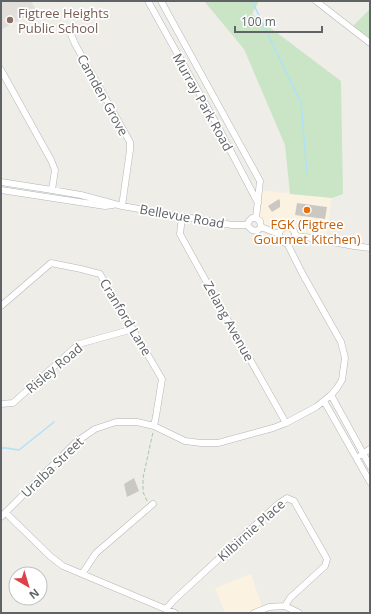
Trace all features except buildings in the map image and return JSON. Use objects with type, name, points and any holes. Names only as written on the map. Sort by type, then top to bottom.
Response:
[{"type":"street","name":"Murray Park Road","points":[[148,1],[216,123],[258,203]]},
{"type":"street","name":"Murray Park Road","points":[[161,1],[260,181],[256,218]]},
{"type":"street","points":[[316,1],[370,43]]},
{"type":"street","name":"Camden Grove","points":[[70,32],[75,44],[130,142],[130,150],[119,206]]},
{"type":"street","points":[[1,70],[51,160],[55,170],[52,190]]},
{"type":"street","points":[[216,123],[226,118]]},
{"type":"street","name":"Bellevue Road","points":[[1,182],[81,195],[119,206],[182,217],[232,225],[247,224]]},
{"type":"street","name":"Bellevue Road","points":[[1,190],[105,206],[119,206]]},
{"type":"street","name":"Zelang Avenue","points":[[182,217],[180,234],[286,423]]},
{"type":"street","points":[[256,218],[260,221],[261,227],[259,230],[255,231],[250,229],[247,224],[251,219],[256,218]]},
{"type":"street","points":[[261,227],[279,234]]},
{"type":"street","points":[[290,227],[295,230],[296,236],[293,242],[284,243],[280,239],[279,234],[282,228],[290,227]]},
{"type":"street","points":[[296,236],[370,248]]},
{"type":"street","name":"Uralba Street","points":[[3,515],[76,442],[94,429],[116,422],[137,422],[154,426],[185,441],[218,443],[286,423],[316,406],[331,395],[342,380],[345,358],[341,342],[287,243]]},
{"type":"street","name":"Cranford Lane","points":[[1,305],[51,263],[100,274],[162,379],[154,426]]},
{"type":"street","name":"Risley Road","points":[[1,404],[13,403],[79,344],[133,329]]},
{"type":"street","points":[[331,395],[370,466]]},
{"type":"street","points":[[324,401],[370,482]]},
{"type":"street","points":[[356,458],[370,448]]},
{"type":"street","name":"Kilbirnie Place","points":[[166,609],[278,504],[287,498],[294,501],[327,559],[325,566],[290,598],[285,606]]},
{"type":"street","points":[[82,574],[96,553],[151,505]]},
{"type":"street","points":[[3,515],[63,566],[175,613]]},
{"type":"street","points":[[254,613],[269,607],[285,606],[299,613]]},
{"type":"path","points":[[151,505],[143,492],[143,478],[154,426]]},
{"type":"shaded area","name":"Figtree Heights Public School","points":[[1,1],[31,1],[36,10],[1,30]]},
{"type":"shaded area","points":[[259,190],[332,198],[326,238],[279,234],[261,227],[259,220]]},
{"type":"shaded area","points":[[251,574],[263,609],[254,613],[225,613],[215,588]]},
{"type":"green space","points":[[204,1],[259,1],[252,14],[341,81],[343,194],[332,198],[290,194],[285,145],[244,49]]},
{"type":"green space","points":[[370,9],[370,38],[353,26]]},
{"type":"waterway","points":[[252,1],[301,103],[307,173]]},
{"type":"waterway","points":[[1,448],[19,450],[54,422]]},
{"type":"place","name":"Figtree Heights Public School","points":[[10,20]]},
{"type":"place","name":"FGK (Figtree Gourmet Kitchen)","points":[[307,210]]}]
